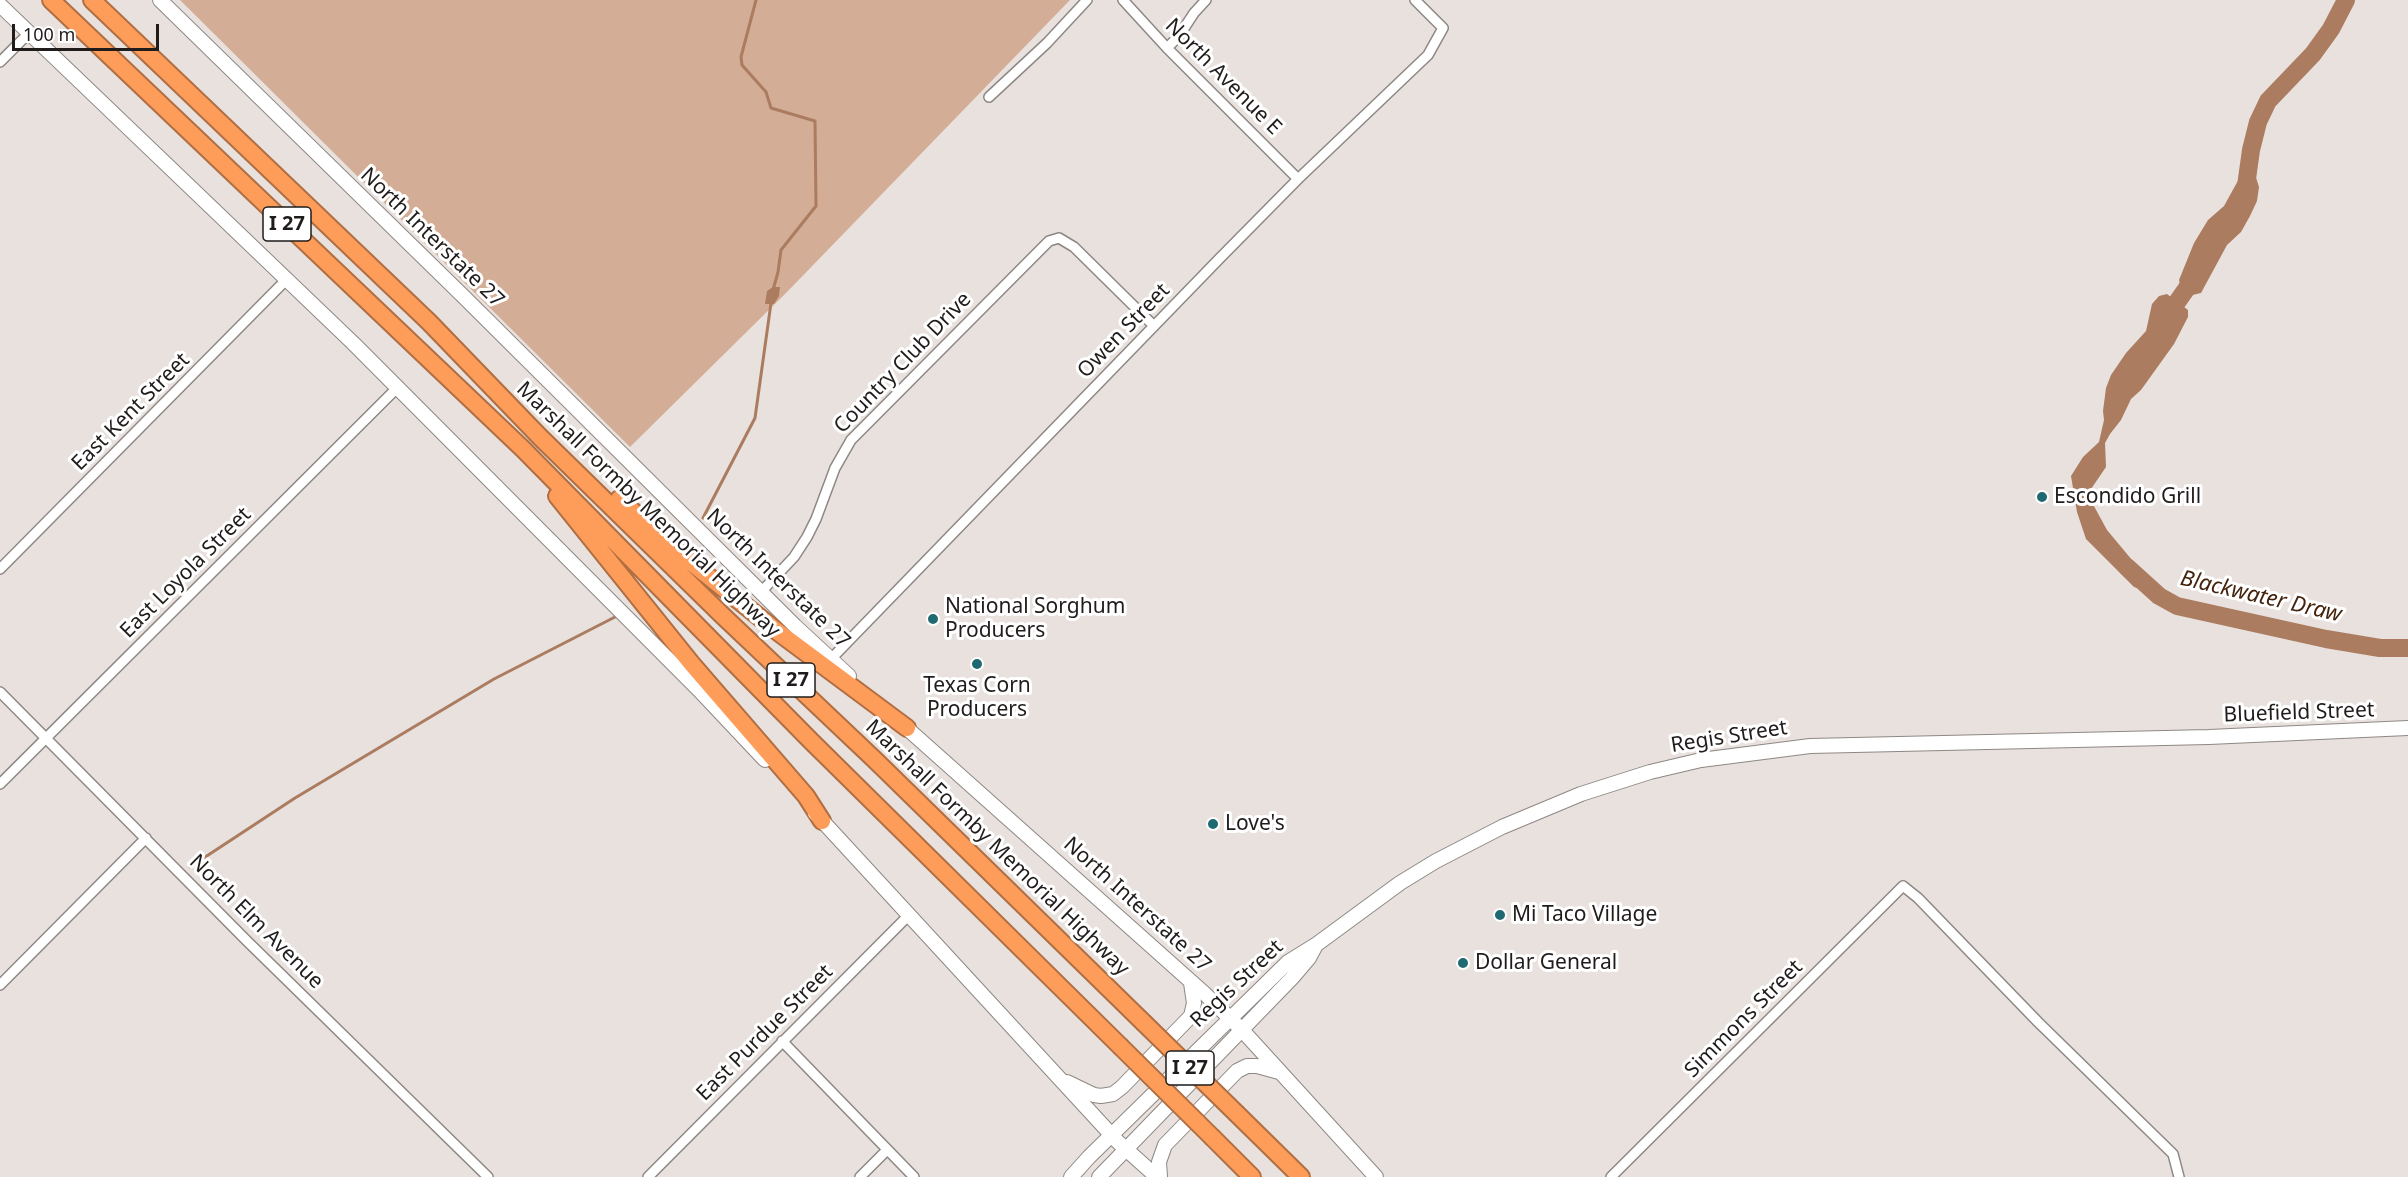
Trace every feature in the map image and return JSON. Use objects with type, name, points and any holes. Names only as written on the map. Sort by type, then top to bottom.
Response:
[{"type":"highway","points":[[36,0],[171,115]]},
{"type":"highway","name":"Marshall Formby Memorial Highway","points":[[51,0],[524,449],[804,734],[1252,1177]]},
{"type":"highway","name":"Marshall Formby Memorial Highway","points":[[92,0],[442,335],[502,400],[875,760],[1301,1177]]},
{"type":"highway","points":[[98,0],[113,20]]},
{"type":"highway","points":[[442,335],[471,357],[628,508],[688,560],[778,632],[907,728]]},
{"type":"highway","points":[[524,449],[548,485],[691,663],[806,796],[822,821]]},
{"type":"main road","name":"North Interstate 27","points":[[160,0],[830,660],[1229,1017],[1376,1177]]},
{"type":"main road","points":[[0,5],[287,279],[699,690],[1111,1134],[1159,1177]]},
{"type":"main road","name":"Bluefield Street","points":[[2192,738],[2408,728]]},
{"type":"main road","name":"Regis Street","points":[[1071,1177],[1111,1134],[1275,972],[1436,861],[1502,827],[1581,794],[1677,766],[1737,754],[1838,745],[2192,738]]},
{"type":"main road","name":"Regis Street","points":[[1099,1177],[1298,972],[1317,944]]},
{"type":"main road","points":[[1060,1078],[1094,1095],[1113,1094],[1187,1021],[1194,1003],[1191,983]]},
{"type":"main road","points":[[1159,1177],[1159,1162],[1165,1144],[1237,1071],[1247,1066],[1257,1066],[1281,1073]]},
{"type":"street","points":[[989,97],[1047,43],[1087,0]]},
{"type":"street","name":"North Avenue E","points":[[1123,0],[1167,48],[1298,179]]},
{"type":"street","points":[[1167,48],[1206,0]]},
{"type":"street","name":"Owen Street","points":[[830,660],[1298,179],[1428,55],[1443,28],[1415,0]]},
{"type":"street","points":[[0,62],[29,33]]},
{"type":"street","name":"Country Club Drive","points":[[761,592],[794,557],[807,537],[835,468],[851,440],[1049,241],[1059,238],[1074,247],[1154,326]]},
{"type":"street","name":"East Kent Street","points":[[0,569],[287,279]]},
{"type":"street","name":"East Loyola Street","points":[[0,784],[397,388]]},
{"type":"street","name":"North Elm Avenue","points":[[0,692],[488,1177]]},
{"type":"street","points":[[0,985],[146,838]]},
{"type":"street","name":"Simmons Street","points":[[1611,1177],[1903,886],[1918,898],[2172,1154],[2179,1177]]},
{"type":"street","name":"East Purdue Street","points":[[648,1177],[909,915]]},
{"type":"street","points":[[782,1041],[914,1177]]},
{"type":"street","points":[[860,1177],[887,1149]]},
{"type":"shaded area","points":[[180,0],[1070,0],[786,293],[630,447]]},
{"type":"shaded area","points":[[2249,163],[2252,165],[2259,187],[2257,201],[2241,232],[2227,245],[2201,293],[2188,296],[2181,289],[2179,280],[2194,243],[2208,220],[2224,206],[2243,168]]},
{"type":"shaded area","points":[[773,287],[780,287],[779,296],[774,304],[765,304],[767,291]]},
{"type":"shaded area","points":[[2167,294],[2188,310],[2188,317],[2174,344],[2141,390],[2131,399],[2121,420],[2105,443],[2106,467],[2091,489],[2089,497],[2107,530],[2147,578],[2140,589],[2134,587],[2086,539],[2077,512],[2071,476],[2083,457],[2099,442],[2104,420],[2106,388],[2111,375],[2126,353],[2146,331],[2152,304],[2159,296]]},
{"type":"waterway","points":[[756,0],[741,57],[742,65],[766,92],[771,108],[815,121],[816,206],[781,250],[773,290]]},
{"type":"waterway","name":"Blackwater Draw","points":[[2246,186],[2258,122],[2268,101],[2313,54],[2331,29],[2346,0]]},
{"type":"waterway","name":"Blackwater Draw","points":[[2165,319],[2197,274]]},
{"type":"waterway","points":[[703,518],[755,418],[771,303]]},
{"type":"waterway","name":"Blackwater Draw","points":[[2127,567],[2159,596],[2177,606],[2326,639],[2380,648],[2408,648]]},
{"type":"waterway","points":[[190,867],[295,798],[494,679],[615,617]]},
{"type":"place","name":"Escondido Grill","points":[[2042,497]]},
{"type":"place","name":"National Sorghum Producers","points":[[933,619]]},
{"type":"place","name":"Texas Corn Producers","points":[[977,664]]},
{"type":"place","name":"Love's","points":[[1213,824]]},
{"type":"place","name":"Mi Taco Village","points":[[1500,915]]},
{"type":"place","name":"Dollar General","points":[[1463,963]]}]
